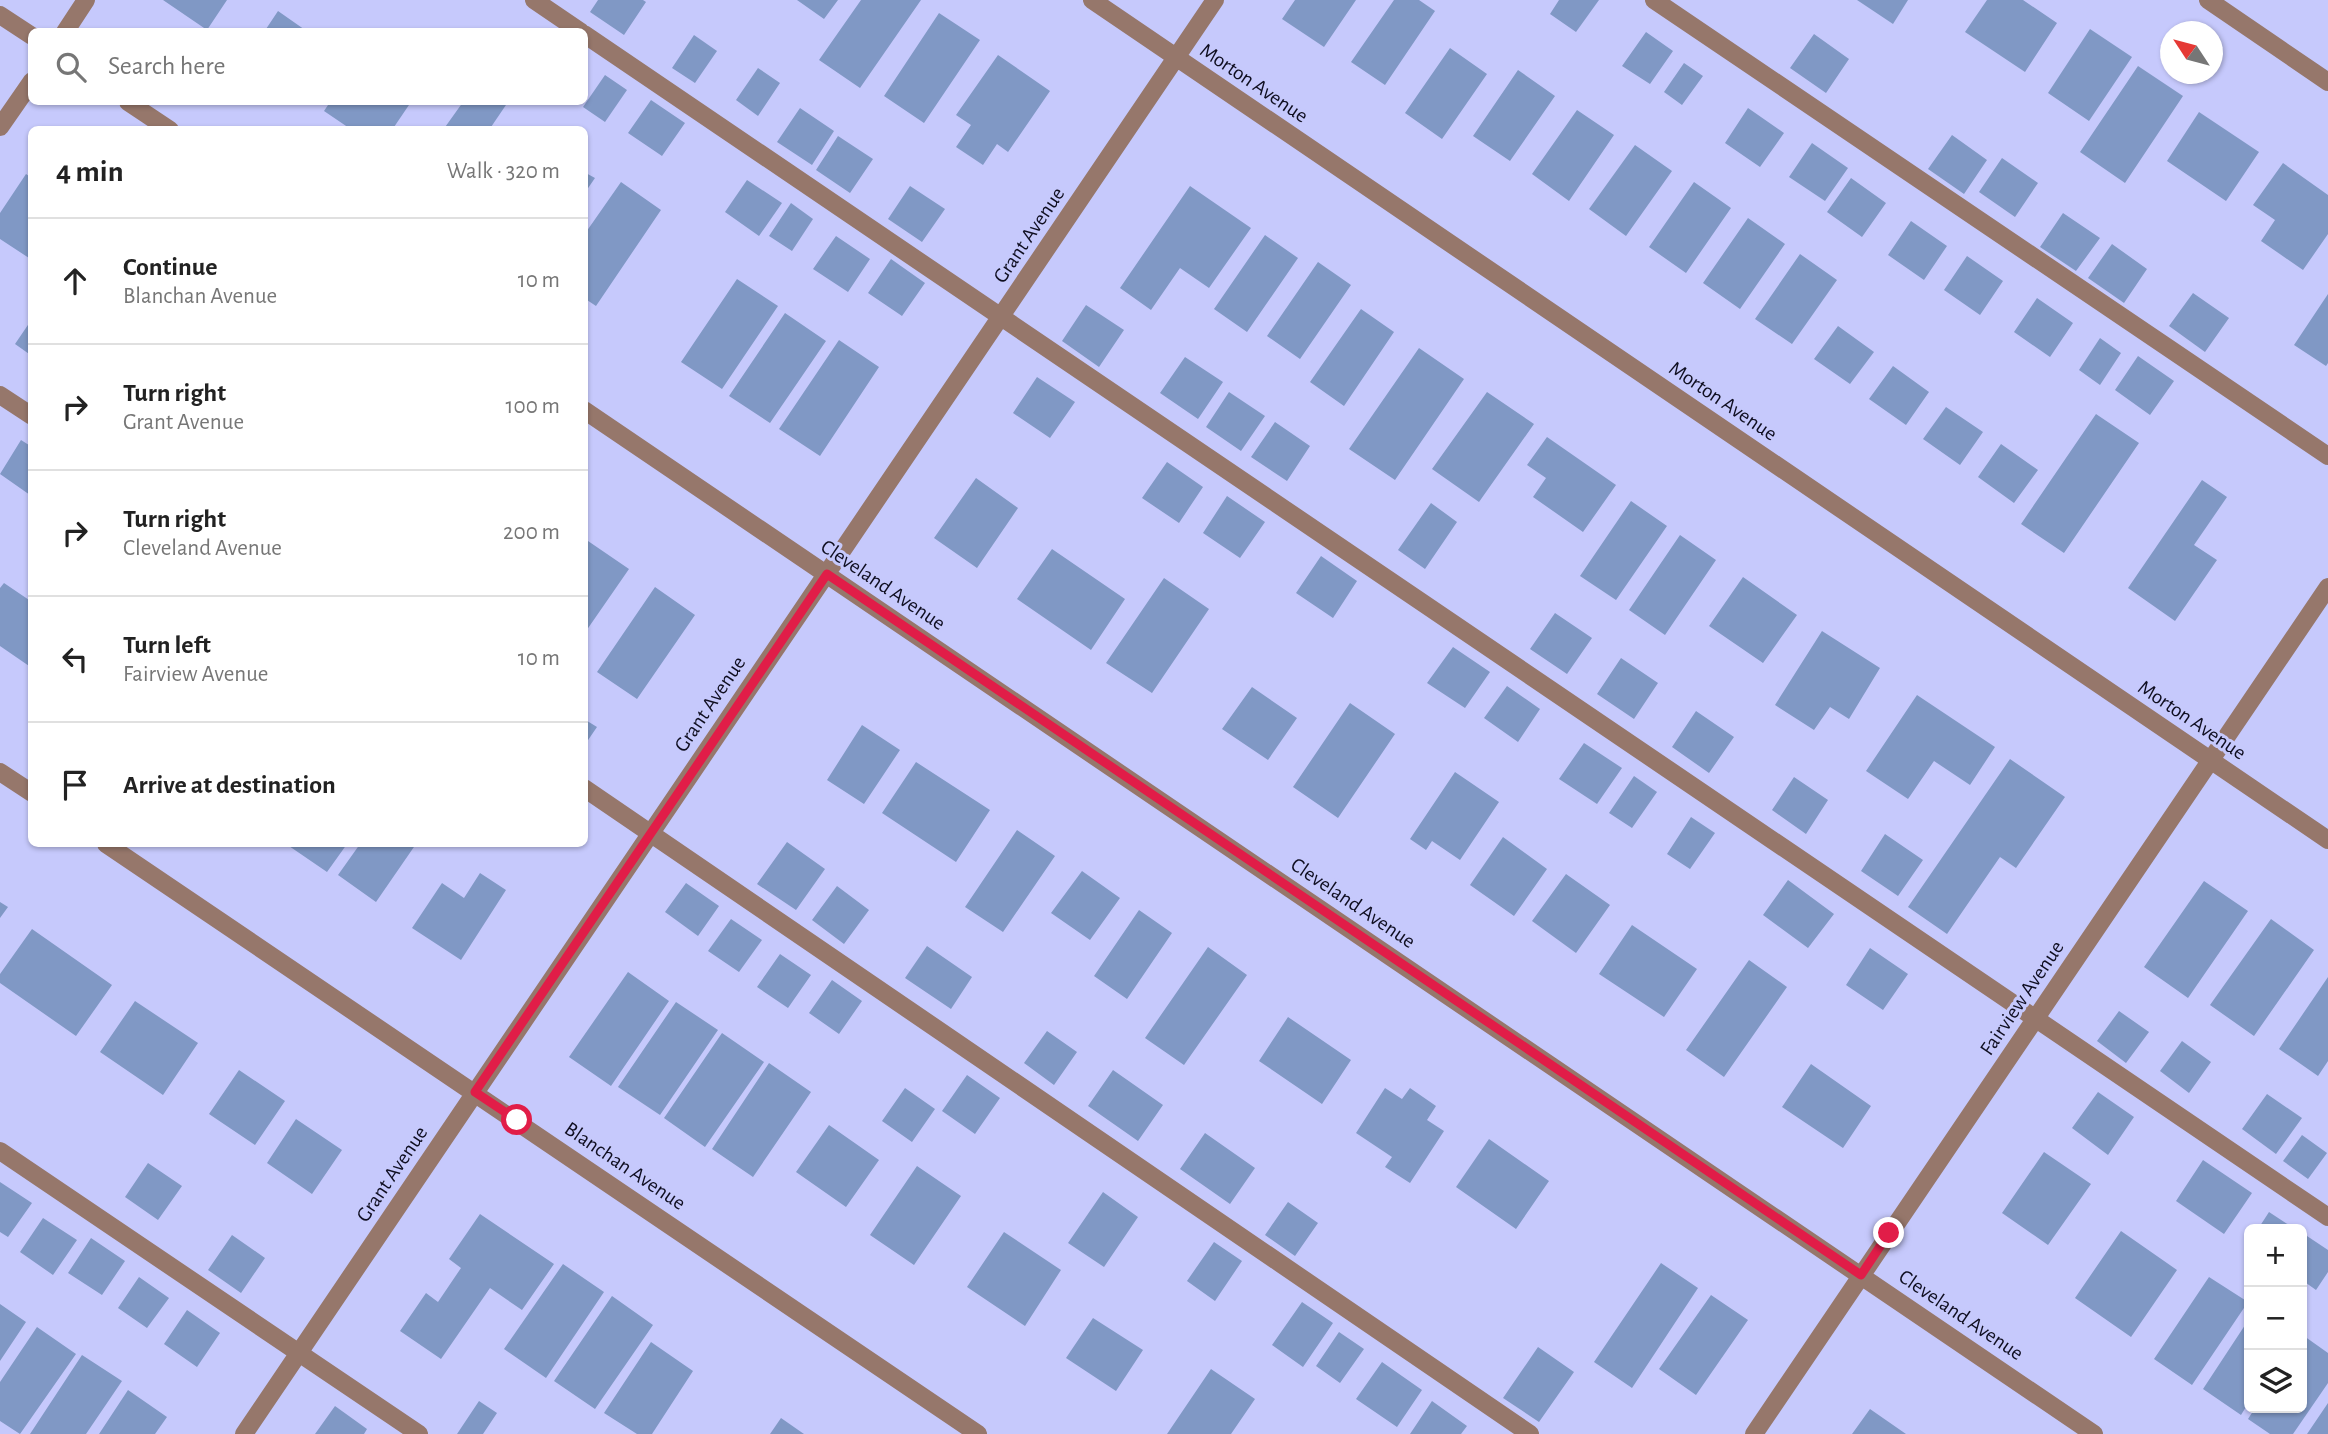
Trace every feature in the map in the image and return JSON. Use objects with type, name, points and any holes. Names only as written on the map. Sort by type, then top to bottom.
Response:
[{"type":"street","points":[[68,28],[86,0]]},
{"type":"street","points":[[534,0],[576,28]]},
{"type":"street","name":"Morton Avenue","points":[[1092,0],[2328,840]]},
{"type":"street","name":"Grant Avenue","points":[[244,1434],[1215,0]]},
{"type":"street","points":[[1654,0],[2328,456]]},
{"type":"street","points":[[2208,0],[2328,82]]},
{"type":"street","points":[[0,15],[28,33]]},
{"type":"street","points":[[588,36],[2328,1217]]},
{"type":"street","points":[[0,127],[28,86]]},
{"type":"street","points":[[132,105],[164,126]]},
{"type":"street","points":[[0,395],[28,413]]},
{"type":"street","name":"Cleveland Avenue","points":[[588,413],[2094,1434]]},
{"type":"street","name":"Fairview Avenue","points":[[1754,1434],[2328,587]]},
{"type":"street","points":[[0,772],[28,790]]},
{"type":"street","points":[[588,791],[1531,1434]]},
{"type":"street","name":"Blanchan Avenue","points":[[110,847],[978,1434]]},
{"type":"street","points":[[0,1151],[419,1434]]},
{"type":"building","points":[[163,0],[227,0],[208,28],[204,28]]},
{"type":"building","points":[[598,0],[646,2],[624,35],[590,12]]},
{"type":"building","points":[[797,0],[838,0],[824,19]]},
{"type":"building","points":[[861,0],[921,0],[860,88],[819,60]]},
{"type":"building","points":[[1295,0],[1356,0],[1324,47],[1282,19]]},
{"type":"building","points":[[1394,0],[1419,0],[1435,11],[1385,85],[1351,62]]},
{"type":"building","points":[[1559,0],[1599,0],[1576,32],[1550,14]]},
{"type":"building","points":[[1857,0],[1908,0],[1893,24]]},
{"type":"building","points":[[1987,0],[2023,0],[2057,23],[2025,72],[1965,32]]},
{"type":"building","points":[[278,11],[302,28],[267,28]]},
{"type":"building","points":[[939,13],[980,40],[924,123],[884,96]]},
{"type":"building","points":[[2090,29],[2132,57],[2089,121],[2048,93]]},
{"type":"building","points":[[1646,32],[1673,51],[1650,84],[1622,66]]},
{"type":"building","points":[[1814,34],[1849,59],[1826,93],[1790,68]]},
{"type":"building","points":[[694,35],[717,51],[695,83],[672,68]]},
{"type":"building","points":[[1450,48],[1487,74],[1442,139],[1405,113]]},
{"type":"building","points":[[998,55],[1050,91],[1008,152],[997,144],[983,165],[956,147],[971,125],[956,115]]},
{"type":"building","points":[[1684,63],[1703,76],[1682,105],[1664,92]]},
{"type":"building","points":[[2138,66],[2160,81],[2160,84],[2165,84],[2183,96],[2125,183],[2080,152]]},
{"type":"building","points":[[758,68],[780,83],[758,116],[736,100]]},
{"type":"building","points":[[1518,70],[1555,96],[1510,161],[1473,136]]},
{"type":"building","points":[[605,75],[627,90],[605,122],[583,107],[588,105],[588,100]]},
{"type":"building","points":[[651,100],[685,123],[662,156],[628,133]]},
{"type":"building","points":[[328,105],[409,105],[395,126],[346,126],[324,111]]},
{"type":"building","points":[[461,105],[506,105],[492,126],[446,126]]},
{"type":"building","points":[[800,108],[834,131],[812,165],[777,142]]},
{"type":"building","points":[[1748,108],[1784,133],[1760,167],[1725,143]]},
{"type":"building","points":[[1577,110],[1614,135],[1569,201],[1532,174]]},
{"type":"building","points":[[2199,112],[2259,152],[2226,201],[2167,161]]},
{"type":"building","points":[[1952,135],[1987,160],[1964,194],[1928,169]]},
{"type":"building","points":[[838,136],[873,159],[850,193],[816,170]]},
{"type":"building","points":[[1812,143],[1848,168],[1825,201],[1789,177]]},
{"type":"building","points":[[1635,145],[1672,171],[1626,236],[1589,209]]},
{"type":"building","points":[[2002,158],[2038,183],[2015,217],[1979,192]]},
{"type":"building","points":[[2283,163],[2328,195],[2328,234],[2303,270],[2261,241],[2275,220],[2253,205]]},
{"type":"building","points":[[26,174],[28,175],[28,257],[0,239],[0,213]]},
{"type":"building","points":[[588,174],[595,178],[588,188]]},
{"type":"building","points":[[1851,178],[1886,203],[1862,237],[1827,212]]},
{"type":"building","points":[[747,180],[782,203],[759,236],[725,212]]},
{"type":"building","points":[[621,182],[661,210],[596,306],[588,301],[588,229]]},
{"type":"building","points":[[1694,182],[1731,208],[1686,273],[1649,247]]},
{"type":"building","points":[[910,186],[945,209],[922,242],[888,219]]},
{"type":"building","points":[[1190,186],[1251,228],[1209,288],[1180,268],[1151,310],[1120,288]]},
{"type":"building","points":[[791,203],[813,219],[792,251],[769,236]]},
{"type":"building","points":[[2063,213],[2100,238],[2076,271],[2040,247]]},
{"type":"building","points":[[1748,218],[1785,244],[1740,309],[1703,283]]},
{"type":"building","points":[[1911,221],[1947,246],[1924,280],[1888,255]]},
{"type":"building","points":[[1265,235],[1298,258],[1247,332],[1214,309]]},
{"type":"building","points":[[836,236],[870,259],[848,292],[813,269]]},
{"type":"building","points":[[2112,244],[2147,269],[2124,303],[2088,278]]},
{"type":"building","points":[[1800,254],[1837,280],[1792,344],[1755,319]]},
{"type":"building","points":[[1967,256],[2003,281],[1980,315],[1944,290]]},
{"type":"building","points":[[891,259],[925,283],[902,316],[868,293]]},
{"type":"building","points":[[1318,262],[1351,285],[1300,359],[1267,336]]},
{"type":"building","points":[[737,279],[778,306],[722,389],[681,362]]},
{"type":"building","points":[[2193,293],[2229,318],[2205,352],[2169,326]]},
{"type":"building","points":[[2328,294],[2328,363],[2326,366],[2294,345]]},
{"type":"building","points":[[2037,298],[2073,323],[2050,357],[2014,332]]},
{"type":"building","points":[[1086,305],[1124,330],[1099,367],[1062,341]]},
{"type":"building","points":[[1361,309],[1394,332],[1344,406],[1310,382]]},
{"type":"building","points":[[785,313],[826,341],[770,423],[729,396]]},
{"type":"building","points":[[28,325],[28,353],[15,344]]},
{"type":"building","points":[[1838,326],[1874,352],[1850,384],[1814,359]]},
{"type":"building","points":[[2100,338],[2121,353],[2100,385],[2079,370]]},
{"type":"building","points":[[839,340],[879,367],[820,456],[779,429]]},
{"type":"building","points":[[1419,348],[1464,379],[1395,480],[1349,449]]},
{"type":"building","points":[[2138,356],[2174,381],[2150,415],[2115,390]]},
{"type":"building","points":[[1185,357],[1223,382],[1198,419],[1160,393]]},
{"type":"building","points":[[1893,366],[1929,392],[1906,425],[1869,399]]},
{"type":"building","points":[[1037,377],[1075,402],[1050,438],[1013,413]]},
{"type":"building","points":[[1229,392],[1265,416],[1241,451],[1206,427]]},
{"type":"building","points":[[1487,392],[1534,424],[1479,502],[1432,469]]},
{"type":"building","points":[[1946,407],[1983,432],[1960,465],[1923,439]]},
{"type":"building","points":[[2096,414],[2139,443],[2064,553],[2021,524]]},
{"type":"building","points":[[1275,422],[1310,446],[1287,481],[1251,457]]},
{"type":"building","points":[[1547,437],[1616,485],[1583,532],[1533,497],[1546,478],[1527,465]]},
{"type":"building","points":[[21,440],[28,444],[28,494],[0,474]]},
{"type":"building","points":[[2001,444],[2038,470],[2014,503],[1978,477]]},
{"type":"building","points":[[1167,462],[1203,487],[1179,523],[1142,498]]},
{"type":"building","points":[[976,478],[1018,508],[977,568],[934,538]]},
{"type":"building","points":[[2202,480],[2227,497],[2194,545],[2217,560],[2175,621],[2128,588]]},
{"type":"building","points":[[1227,496],[1265,522],[1240,558],[1203,533]]},
{"type":"building","points":[[1631,501],[1667,526],[1616,600],[1580,576]]},
{"type":"building","points":[[1431,503],[1457,522],[1425,569],[1398,550]]},
{"type":"building","points":[[1680,535],[1716,560],[1665,635],[1629,610]]},
{"type":"building","points":[[588,541],[629,569],[588,628]]},
{"type":"building","points":[[1052,549],[1125,599],[1091,650],[1017,599]]},
{"type":"building","points":[[1321,556],[1357,581],[1333,618],[1296,593]]},
{"type":"building","points":[[1743,577],[1797,615],[1763,663],[1709,626]]},
{"type":"building","points":[[1164,578],[1209,609],[1152,693],[1106,663]]},
{"type":"building","points":[[4,583],[28,599],[28,665],[0,646],[0,588]]},
{"type":"building","points":[[655,587],[695,615],[637,699],[597,672]]},
{"type":"building","points":[[1555,613],[1592,638],[1567,674],[1530,649]]},
{"type":"building","points":[[1822,631],[1880,668],[1849,719],[1830,707],[1814,730],[1775,705]]},
{"type":"building","points":[[1453,647],[1490,672],[1465,708],[1427,683]]},
{"type":"building","points":[[1621,658],[1658,683],[1634,719],[1597,694]]},
{"type":"building","points":[[1507,686],[1540,709],[1518,742],[1484,718]]},
{"type":"building","points":[[1252,687],[1297,718],[1268,760],[1222,729]]},
{"type":"building","points":[[1917,695],[1995,747],[1970,785],[1934,761],[1908,799],[1866,771]]},
{"type":"building","points":[[1350,703],[1395,734],[1338,818],[1293,787]]},
{"type":"building","points":[[1696,711],[1734,737],[1709,773],[1672,747]]},
{"type":"building","points":[[588,721],[597,727],[588,740]]},
{"type":"building","points":[[862,725],[900,750],[864,804],[827,780]]},
{"type":"building","points":[[1584,743],[1622,768],[1597,804],[1559,779]]},
{"type":"building","points":[[2010,759],[2065,797],[2016,868],[2000,857],[1947,934],[1908,907]]},
{"type":"building","points":[[916,762],[990,810],[956,862],[882,813]]},
{"type":"building","points":[[1455,772],[1499,802],[1460,860],[1432,841],[1426,850],[1410,839]]},
{"type":"building","points":[[1634,776],[1657,792],[1632,828],[1609,813]]},
{"type":"building","points":[[1794,777],[1828,800],[1806,834],[1772,810]]},
{"type":"building","points":[[1691,817],[1715,833],[1690,869],[1667,854]]},
{"type":"building","points":[[1017,830],[1055,856],[1003,932],[965,907]]},
{"type":"building","points":[[1885,834],[1923,860],[1898,896],[1861,871]]},
{"type":"building","points":[[1503,837],[1547,869],[1514,916],[1470,885]]},
{"type":"building","points":[[787,842],[825,869],[796,910],[757,884]]},
{"type":"building","points":[[290,847],[345,847],[327,872]]},
{"type":"building","points":[[358,847],[414,847],[376,902],[338,875]]},
{"type":"building","points":[[1082,871],[1120,898],[1090,940],[1051,913]]},
{"type":"building","points":[[480,873],[506,890],[461,960],[412,928],[442,883],[464,898]]},
{"type":"building","points":[[1566,874],[1610,905],[1576,953],[1532,921]]},
{"type":"building","points":[[1788,880],[1834,914],[1808,948],[1763,915]]},
{"type":"building","points":[[2204,881],[2248,911],[2188,998],[2144,967]]},
{"type":"building","points":[[686,883],[719,906],[698,936],[665,912]]},
{"type":"building","points":[[837,886],[869,910],[844,944],[812,920]]},
{"type":"building","points":[[0,902],[8,907],[0,918]]},
{"type":"building","points":[[1139,910],[1172,933],[1127,999],[1094,976]]},
{"type":"building","points":[[731,919],[762,940],[739,972],[708,951]]},
{"type":"building","points":[[2271,919],[2314,950],[2254,1036],[2210,1005]]},
{"type":"building","points":[[1632,925],[1697,969],[1664,1017],[1599,974]]},
{"type":"building","points":[[32,929],[112,985],[76,1036],[0,983],[0,974]]},
{"type":"building","points":[[927,946],[972,977],[951,1009],[905,978]]},
{"type":"building","points":[[1208,947],[1247,975],[1184,1065],[1145,1038]]},
{"type":"building","points":[[1870,948],[1908,974],[1883,1010],[1846,985]]},
{"type":"building","points":[[780,954],[811,975],[788,1008],[757,987]]},
{"type":"building","points":[[1749,960],[1787,987],[1724,1077],[1686,1050]]},
{"type":"building","points":[[628,972],[669,1001],[611,1086],[569,1057]]},
{"type":"building","points":[[2328,977],[2328,1061],[2318,1076],[2279,1049]]},
{"type":"building","points":[[832,980],[862,1001],[839,1034],[809,1013]]},
{"type":"building","points":[[135,1001],[198,1043],[163,1095],[100,1052]]},
{"type":"building","points":[[676,1002],[718,1030],[660,1115],[618,1087]]},
{"type":"building","points":[[2119,1011],[2149,1032],[2126,1063],[2097,1041]]},
{"type":"building","points":[[1288,1017],[1351,1060],[1322,1104],[1259,1061]]},
{"type":"building","points":[[1047,1031],[1077,1052],[1054,1085],[1024,1063]]},
{"type":"building","points":[[722,1033],[764,1062],[705,1147],[664,1118]]},
{"type":"building","points":[[2182,1041],[2211,1062],[2189,1093],[2160,1071]]},
{"type":"building","points":[[769,1063],[811,1092],[753,1177],[712,1149]]},
{"type":"building","points":[[1811,1064],[1871,1106],[1843,1148],[1782,1107]]},
{"type":"building","points":[[239,1070],[285,1101],[255,1145],[209,1114]]},
{"type":"building","points":[[1113,1070],[1163,1105],[1138,1141],[1088,1106]]},
{"type":"building","points":[[967,1075],[1000,1098],[975,1134],[942,1111]]},
{"type":"building","points":[[905,1088],[935,1109],[912,1142],[882,1121]]},
{"type":"building","points":[[1385,1088],[1402,1099],[1410,1088],[1436,1106],[1427,1120],[1444,1131],[1410,1183],[1385,1167],[1392,1157],[1356,1133]]},
{"type":"building","points":[[2098,1092],[2134,1117],[2108,1155],[2072,1128]]},
{"type":"building","points":[[2267,1094],[2302,1118],[2276,1154],[2242,1129]]},
{"type":"building","points":[[296,1119],[342,1150],[312,1194],[267,1163]]},
{"type":"building","points":[[829,1125],[879,1160],[846,1207],[796,1172]]},
{"type":"building","points":[[1205,1133],[1255,1168],[1230,1204],[1180,1169]]},
{"type":"building","points":[[2302,1135],[2327,1153],[2308,1179],[2283,1161]]},
{"type":"building","points":[[1489,1139],[1549,1181],[1516,1229],[1456,1187]]},
{"type":"building","points":[[2044,1152],[2091,1184],[2048,1245],[2002,1213]]},
{"type":"building","points":[[2203,1160],[2252,1193],[2224,1234],[2176,1201]]},
{"type":"building","points":[[148,1163],[182,1186],[158,1220],[125,1197]]},
{"type":"building","points":[[917,1166],[961,1196],[914,1265],[870,1235]]},
{"type":"building","points":[[0,1182],[32,1203],[8,1237],[0,1232]]},
{"type":"building","points":[[1103,1192],[1138,1217],[1104,1267],[1068,1243]]},
{"type":"building","points":[[1288,1202],[1318,1223],[1295,1256],[1265,1235]]},
{"type":"building","points":[[2269,1212],[2287,1224],[2261,1224]]},
{"type":"building","points":[[480,1214],[554,1264],[522,1310],[490,1288],[441,1359],[400,1331],[426,1293],[438,1302],[461,1268],[449,1259]]},
{"type":"building","points":[[43,1218],[77,1240],[53,1275],[20,1252]]},
{"type":"building","points":[[2121,1231],[2177,1270],[2131,1337],[2075,1298]]},
{"type":"building","points":[[1004,1232],[1061,1270],[1025,1326],[967,1287]]},
{"type":"building","points":[[232,1235],[265,1258],[241,1293],[208,1270]]},
{"type":"building","points":[[2307,1236],[2328,1250],[2328,1272],[2316,1290],[2307,1284]]},
{"type":"building","points":[[91,1238],[125,1261],[102,1295],[68,1273]]},
{"type":"building","points":[[1214,1242],[1242,1261],[1215,1301],[1187,1281]]},
{"type":"building","points":[[1661,1263],[1698,1288],[1632,1388],[1594,1362]]},
{"type":"building","points":[[563,1264],[604,1292],[546,1378],[504,1349]]},
{"type":"building","points":[[139,1277],[169,1298],[147,1328],[118,1308]]},
{"type":"building","points":[[2209,1277],[2244,1299],[2244,1308],[2192,1385],[2154,1359]]},
{"type":"building","points":[[1711,1295],[1748,1320],[1696,1395],[1659,1369]]},
{"type":"building","points":[[612,1296],[653,1325],[595,1409],[554,1381]]},
{"type":"building","points":[[1302,1302],[1333,1323],[1303,1367],[1272,1345]]},
{"type":"building","points":[[0,1304],[26,1322],[0,1361]]},
{"type":"building","points":[[187,1310],[220,1333],[197,1367],[164,1344]]},
{"type":"building","points":[[1093,1318],[1143,1350],[1116,1391],[1066,1358]]},
{"type":"building","points":[[37,1327],[76,1354],[20,1434],[0,1421],[0,1382]]},
{"type":"building","points":[[2244,1327],[2244,1410],[2241,1415],[2203,1389]]},
{"type":"building","points":[[1339,1332],[1364,1349],[1340,1383],[1316,1366]]},
{"type":"building","points":[[2307,1338],[2328,1353],[2328,1383],[2293,1434],[2270,1434],[2248,1419],[2252,1413],[2307,1413]]},
{"type":"building","points":[[651,1342],[693,1371],[652,1434],[637,1434],[604,1413]]},
{"type":"building","points":[[1538,1347],[1574,1372],[1539,1422],[1503,1398]]},
{"type":"building","points":[[82,1355],[122,1381],[86,1434],[30,1434]]},
{"type":"building","points":[[1382,1362],[1422,1390],[1397,1427],[1356,1399]]},
{"type":"building","points":[[1211,1369],[1255,1399],[1231,1434],[1167,1434]]},
{"type":"building","points":[[128,1390],[167,1417],[155,1434],[99,1434]]},
{"type":"building","points":[[479,1401],[497,1413],[483,1434],[457,1434]]},
{"type":"building","points":[[1432,1401],[1467,1426],[1461,1434],[1410,1434]]},
{"type":"building","points":[[2328,1403],[2328,1434],[2307,1434]]},
{"type":"building","points":[[335,1406],[367,1429],[364,1434],[315,1434]]},
{"type":"building","points":[[1870,1409],[1906,1434],[1852,1434]]},
{"type":"building","points":[[781,1418],[804,1434],[770,1434]]},
{"type":"route","points":[[517,1120],[475,1092],[827,574],[1861,1275],[1889,1233]]}]
